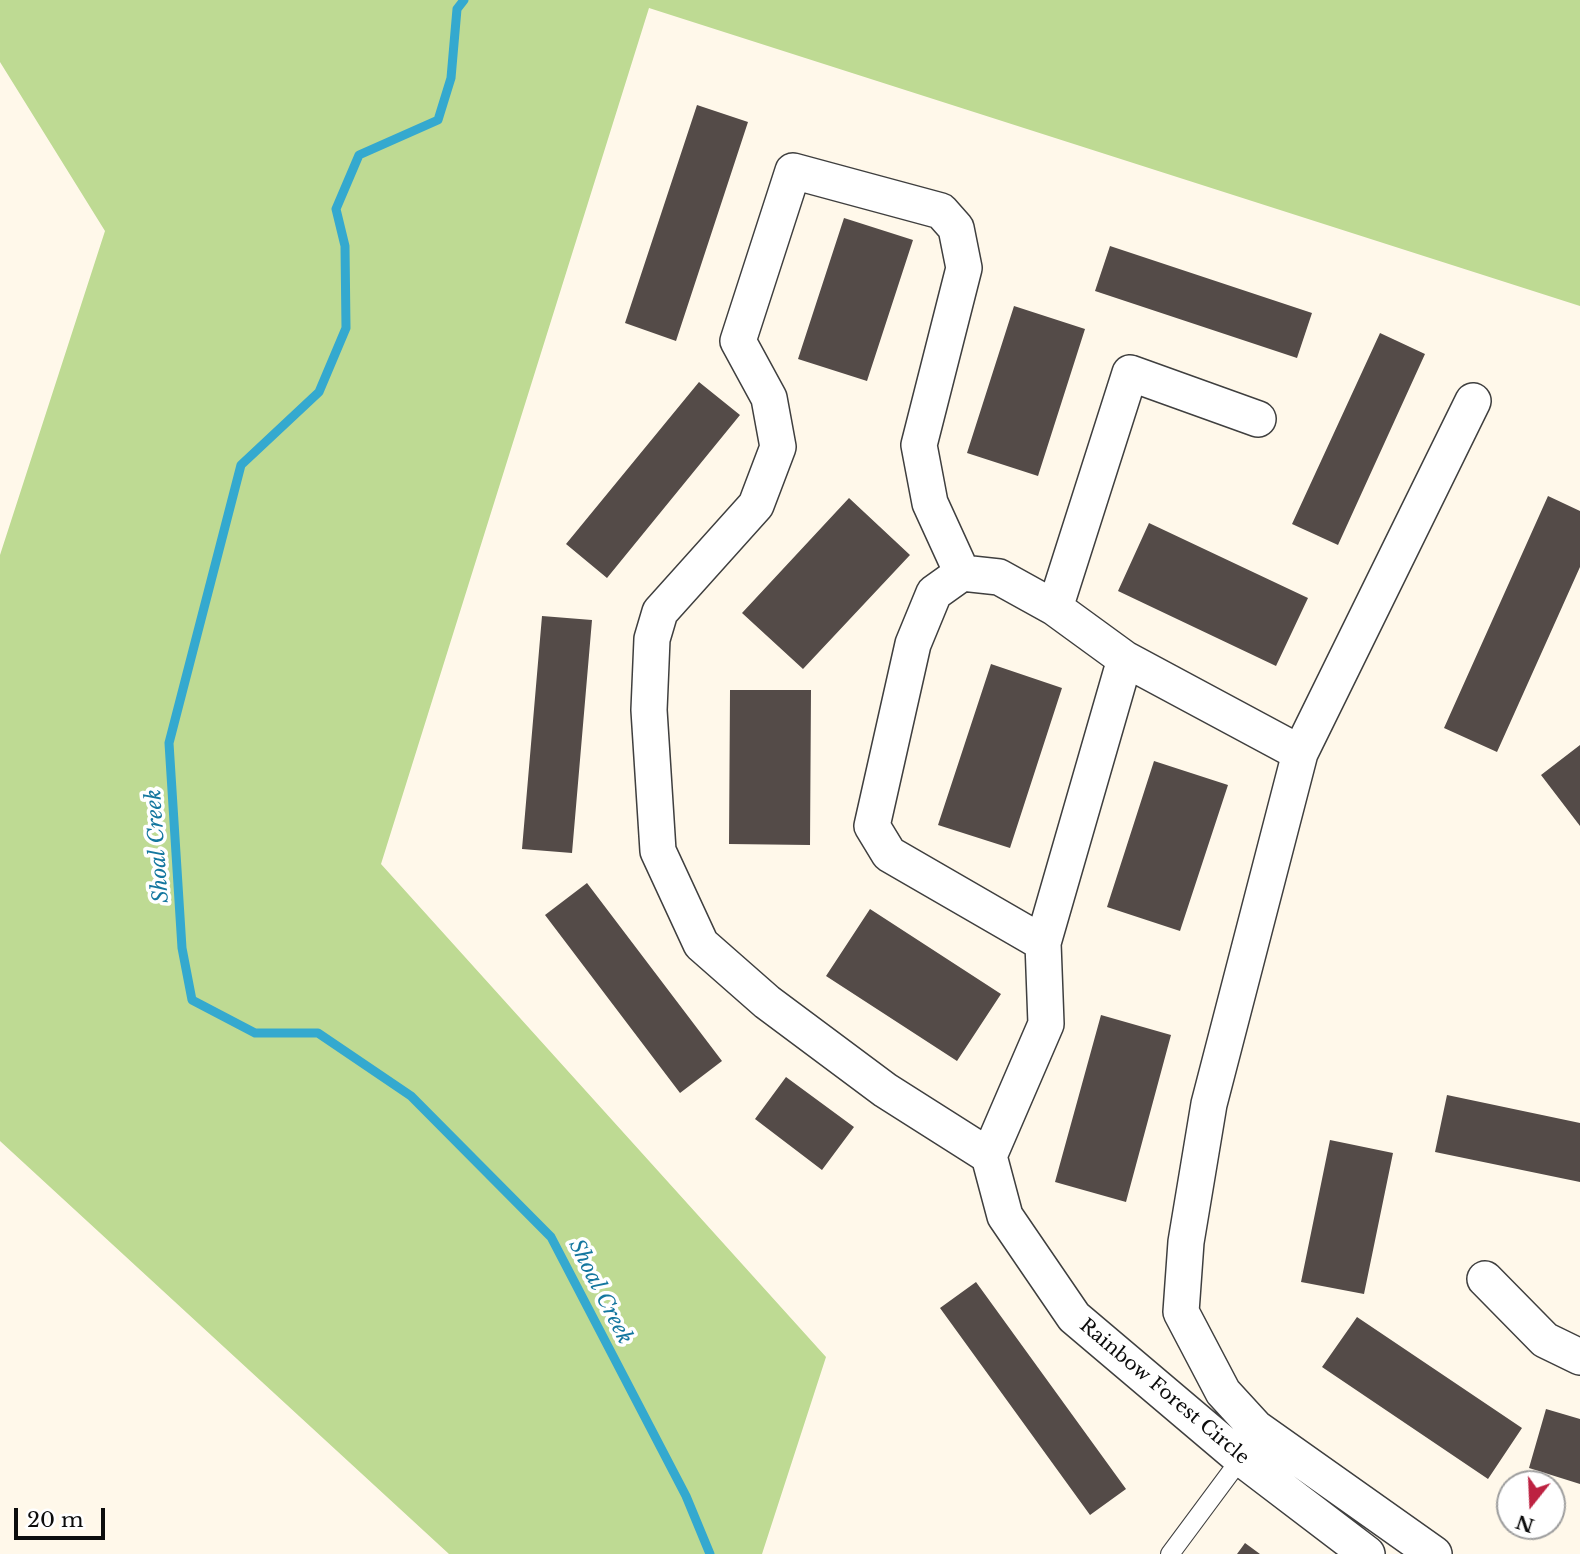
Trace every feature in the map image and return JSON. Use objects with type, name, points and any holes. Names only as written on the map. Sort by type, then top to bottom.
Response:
[{"type":"street","points":[[962,573],[930,503],[919,445],[964,268],[956,228],[941,211],[793,172],[738,341],[769,398],[778,447],[756,505],[660,612],[652,639],[649,710],[658,850],[701,944],[767,1002],[886,1090],[989,1156],[1046,1024],[1043,943],[1125,659]]},
{"type":"street","points":[[1055,608],[1130,373],[1258,419]]},
{"type":"street","points":[[1434,1554],[1250,1445],[1181,1312],[1186,1242],[1209,1104],[1300,753],[1473,401]]},
{"type":"street","points":[[1043,943],[889,854],[872,826],[913,644],[934,593],[962,573],[999,577],[1055,608],[1125,659],[1300,753]]},
{"type":"street","name":"Rainbow Forest Circle","points":[[989,1156],[1005,1216],[1074,1317],[1250,1445],[1367,1554]]},
{"type":"street","points":[[1485,1279],[1545,1340],[1580,1357]]},
{"type":"lane","points":[[1170,1554],[1250,1445]]},
{"type":"green space","points":[[0,0],[1580,0],[1580,306],[649,8],[381,864],[826,1357],[762,1554],[449,1554],[0,1141],[0,555],[105,231],[0,62]]},
{"type":"building","points":[[697,105],[748,122],[676,341],[625,323]]},
{"type":"building","points":[[844,218],[913,240],[867,381],[798,359]]},
{"type":"building","points":[[1110,246],[1312,313],[1297,358],[1095,291]]},
{"type":"building","points":[[1014,306],[1085,329],[1038,476],[967,453]]},
{"type":"building","points":[[1380,333],[1425,354],[1338,545],[1292,524]]},
{"type":"building","points":[[699,382],[740,415],[607,578],[566,544]]},
{"type":"building","points":[[1548,496],[1580,511],[1580,567],[1497,752],[1444,728]]},
{"type":"building","points":[[849,498],[910,555],[803,669],[742,613]]},
{"type":"building","points":[[1149,523],[1308,598],[1276,666],[1118,591]]},
{"type":"building","points":[[542,616],[592,620],[572,853],[522,849]]},
{"type":"building","points":[[991,664],[1062,688],[1010,848],[938,825]]},
{"type":"building","points":[[730,690],[811,690],[810,845],[729,844]]},
{"type":"building","points":[[1580,745],[1580,826],[1541,775]]},
{"type":"building","points":[[1154,761],[1228,785],[1180,931],[1107,907]]},
{"type":"building","points":[[587,883],[722,1061],[680,1093],[545,915]]},
{"type":"building","points":[[870,909],[1001,994],[957,1061],[826,976]]},
{"type":"building","points":[[1101,1015],[1171,1035],[1126,1202],[1055,1182]]},
{"type":"building","points":[[786,1077],[854,1127],[822,1170],[755,1119]]},
{"type":"building","points":[[1447,1095],[1580,1123],[1580,1182],[1435,1152]]},
{"type":"building","points":[[1330,1140],[1393,1153],[1364,1294],[1301,1282]]},
{"type":"building","points":[[976,1282],[1126,1489],[1090,1515],[940,1308]]},
{"type":"building","points":[[1357,1317],[1522,1428],[1488,1479],[1322,1367]]},
{"type":"building","points":[[1546,1409],[1580,1419],[1580,1484],[1566,1480],[1566,1470],[1529,1468]]},
{"type":"building","points":[[1245,1543],[1260,1554],[1237,1554]]},
{"type":"waterway","name":"Shoal Creek","points":[[464,0],[457,9],[451,78],[438,120],[359,155],[336,209],[345,246],[346,328],[319,392],[241,465],[169,743],[182,948],[192,1000],[255,1033],[318,1033],[411,1096],[551,1237],[686,1496],[710,1554]]}]
